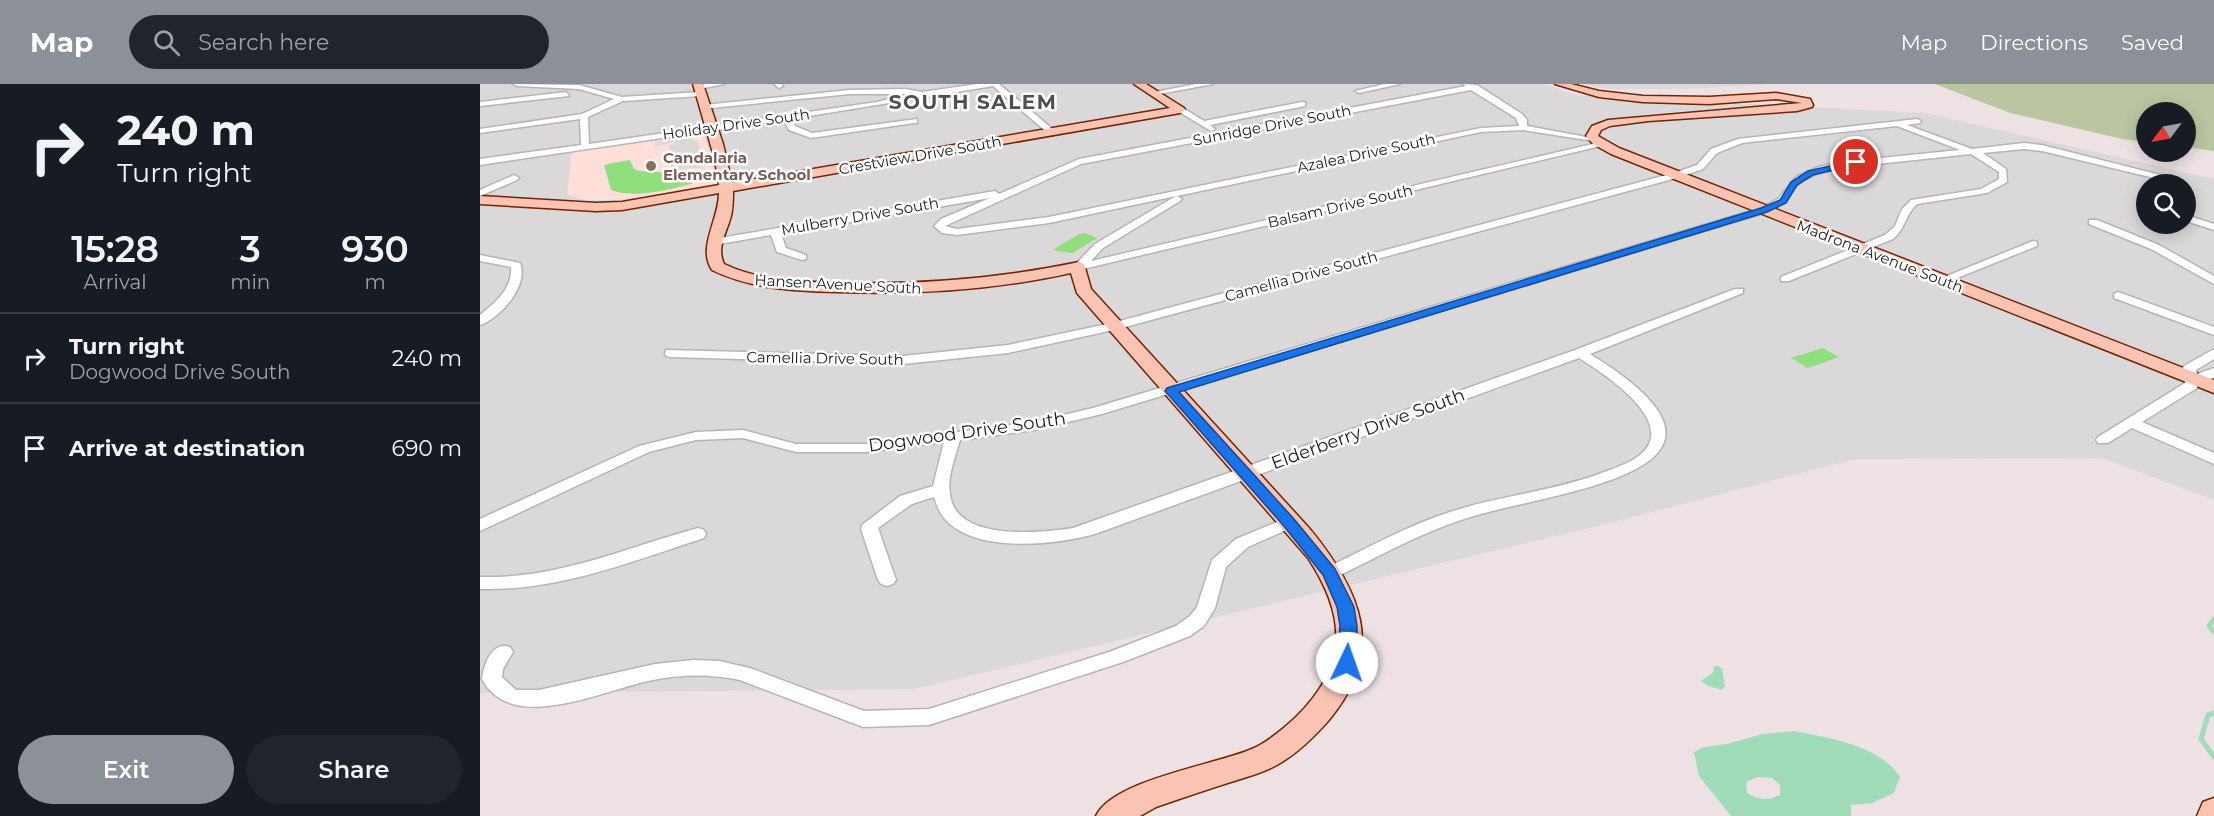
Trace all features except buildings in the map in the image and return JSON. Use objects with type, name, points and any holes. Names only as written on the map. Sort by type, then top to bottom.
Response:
[{"type":"street","points":[[517,84],[579,87],[622,99]]},
{"type":"street","points":[[480,131],[584,116],[622,99],[720,84]]},
{"type":"street","points":[[704,106],[870,84],[900,86],[922,94]]},
{"type":"street","points":[[993,84],[1053,132]]},
{"type":"street","name":"Holiday Drive South","points":[[480,162],[877,104],[922,94],[993,84]]},
{"type":"street","points":[[1139,84],[1219,135]]},
{"type":"street","points":[[1154,93],[1209,84]]},
{"type":"street","points":[[1359,91],[1396,84]]},
{"type":"street","points":[[1565,84],[1598,94],[1730,100],[1780,95],[1797,98],[1809,104],[1797,108],[1716,112],[1616,122],[1596,128],[1592,133],[1597,142]]},
{"type":"street","points":[[1470,86],[1519,116],[1523,120],[1524,128]]},
{"type":"street","name":"Sunridge Drive South","points":[[939,226],[945,221],[1005,194],[1086,160],[1470,86]]},
{"type":"street","points":[[699,88],[724,171],[726,206],[714,242]]},
{"type":"street","points":[[480,104],[592,92]]},
{"type":"street","points":[[1202,124],[1302,104]]},
{"type":"street","name":"Crestview Drive South","points":[[480,200],[610,207],[1180,110]]},
{"type":"street","points":[[584,116],[585,147]]},
{"type":"street","points":[[786,117],[792,128],[811,136],[914,121]]},
{"type":"street","name":"Camellia Drive South","points":[[671,353],[903,360],[1008,349],[1114,326],[1677,175],[1695,169],[1714,151],[1741,141],[1917,121]]},
{"type":"street","points":[[1785,279],[1863,249],[1895,232],[1902,226],[1906,208],[1914,202],[1984,191],[2004,180],[2003,171],[1998,166],[1970,150],[1898,124]]},
{"type":"street","name":"Azalea Drive South","points":[[939,226],[946,231],[957,232],[1012,226],[1191,191],[1468,132],[1524,128],[1597,142]]},
{"type":"street","name":"Madrona Avenue South","points":[[1597,142],[2214,387]]},
{"type":"street","name":"Balsam Drive South","points":[[1079,267],[1597,142]]},
{"type":"street","name":"Dogwood Drive South","points":[[480,526],[644,449],[696,436],[743,434],[796,448],[868,448],[1034,426],[1171,391],[1764,210],[1783,201],[1798,180],[1826,168],[1970,150],[2033,146],[2150,174]]},
{"type":"street","points":[[480,193],[514,178]]},
{"type":"street","points":[[1112,816],[1128,804],[1146,795],[1242,767],[1269,755],[1325,705],[1347,663],[1346,607],[1330,573],[1289,522],[1083,290],[1079,278],[1079,267],[1099,246],[1157,209],[1191,191]]},
{"type":"street","name":"Mulberry Drive South","points":[[714,242],[980,195],[1005,194]]},
{"type":"street","points":[[1141,201],[1156,202],[1157,209]]},
{"type":"street","points":[[2196,216],[2214,213]]},
{"type":"street","points":[[2196,221],[2214,227]]},
{"type":"street","points":[[2093,222],[2155,247],[2214,281]]},
{"type":"street","points":[[775,231],[782,250],[802,257]]},
{"type":"street","name":"Hansen Avenue South","points":[[714,242],[711,252],[717,267],[732,275],[768,283],[890,290],[945,288],[1017,280],[1079,267]]},
{"type":"street","points":[[1943,280],[2033,244]]},
{"type":"street","points":[[480,258],[510,262],[516,265],[517,269],[510,291],[500,304],[480,321]]},
{"type":"street","name":"Elderberry Drive South","points":[[942,489],[942,499],[948,510],[969,528],[1006,538],[1043,538],[1089,530],[1580,353],[1739,291]]},
{"type":"street","points":[[2118,296],[2214,331]]},
{"type":"street","points":[[1330,573],[1461,514],[1596,481],[1640,462],[1655,448],[1658,440],[1658,428],[1652,415],[1627,386],[1580,353]]},
{"type":"street","points":[[2103,440],[2192,385],[2189,369],[2214,353]]},
{"type":"street","points":[[2191,378],[2207,377],[2214,372]]},
{"type":"street","points":[[2132,423],[2214,459]]},
{"type":"street","points":[[887,580],[870,525],[906,500],[942,489],[941,480],[953,438]]},
{"type":"street","points":[[503,652],[493,668],[492,679],[504,692],[514,698],[536,699],[646,673],[704,667],[743,673],[863,719],[929,717],[1116,657],[1183,631],[1197,621],[1206,608],[1218,564],[1242,543],[1289,522]]},
{"type":"street","points":[[480,583],[497,584],[549,579],[698,534]]},
{"type":"shaded area","points":[[480,84],[1544,84],[1576,95],[1925,113],[2192,174],[2136,174],[2136,234],[2196,234],[2196,175],[2214,179],[2214,500],[2102,458],[1855,459],[1602,525],[914,689],[480,693]]},
{"type":"shaded area","points":[[1582,84],[1772,84],[1686,89],[1608,89]]},
{"type":"shaded area","points":[[1935,84],[2214,84],[2214,151],[2196,148],[2196,102],[2136,102],[2136,141],[2010,113]]},
{"type":"shaded area","name":"Candalaria Elementary School","points":[[703,132],[716,176],[716,186],[627,200],[584,200],[567,194],[572,151]],"holes":[[[692,135],[694,141],[698,141],[703,167],[670,171],[671,160],[676,159],[671,158],[669,145],[674,142],[655,147],[655,142],[661,139]],[[630,160],[634,169],[645,172],[609,179],[608,163]]]},
{"type":"shaded area","points":[[1714,666],[1722,669],[1725,686],[1722,690],[1708,686],[1701,681],[1713,673]]},
{"type":"shaded area","points":[[1794,731],[1838,740],[1867,750],[1891,766],[1900,777],[1894,793],[1872,803],[1851,805],[1851,816],[1731,816],[1699,776],[1694,752],[1704,747],[1727,744],[1762,734]],"holes":[[[1758,777],[1772,778],[1780,785],[1780,795],[1763,799],[1747,793],[1746,782]]]},
{"type":"green space","points":[[630,160],[634,169],[639,171],[694,174],[696,180],[691,184],[651,193],[630,194],[611,190],[604,165]]},
{"type":"green space","points":[[1085,233],[1097,238],[1073,253],[1054,249],[1079,234]]},
{"type":"green space","points":[[1823,348],[1839,357],[1808,368],[1791,358]]},
{"type":"waterway","points":[[2214,619],[2209,626],[2214,632]]},
{"type":"waterway","points":[[2214,713],[2208,715],[2201,739],[2214,757]]},
{"type":"place","name":"Candalaria Elementary School","points":[[651,166]]},
{"type":"district","name":"SOUTH SALEM","points":[[973,102]]},
{"type":"route","points":[[1347,663],[1346,607],[1330,573],[1289,522],[1171,391],[1764,210],[1780,204],[1794,184],[1810,173],[1856,162]]}]
